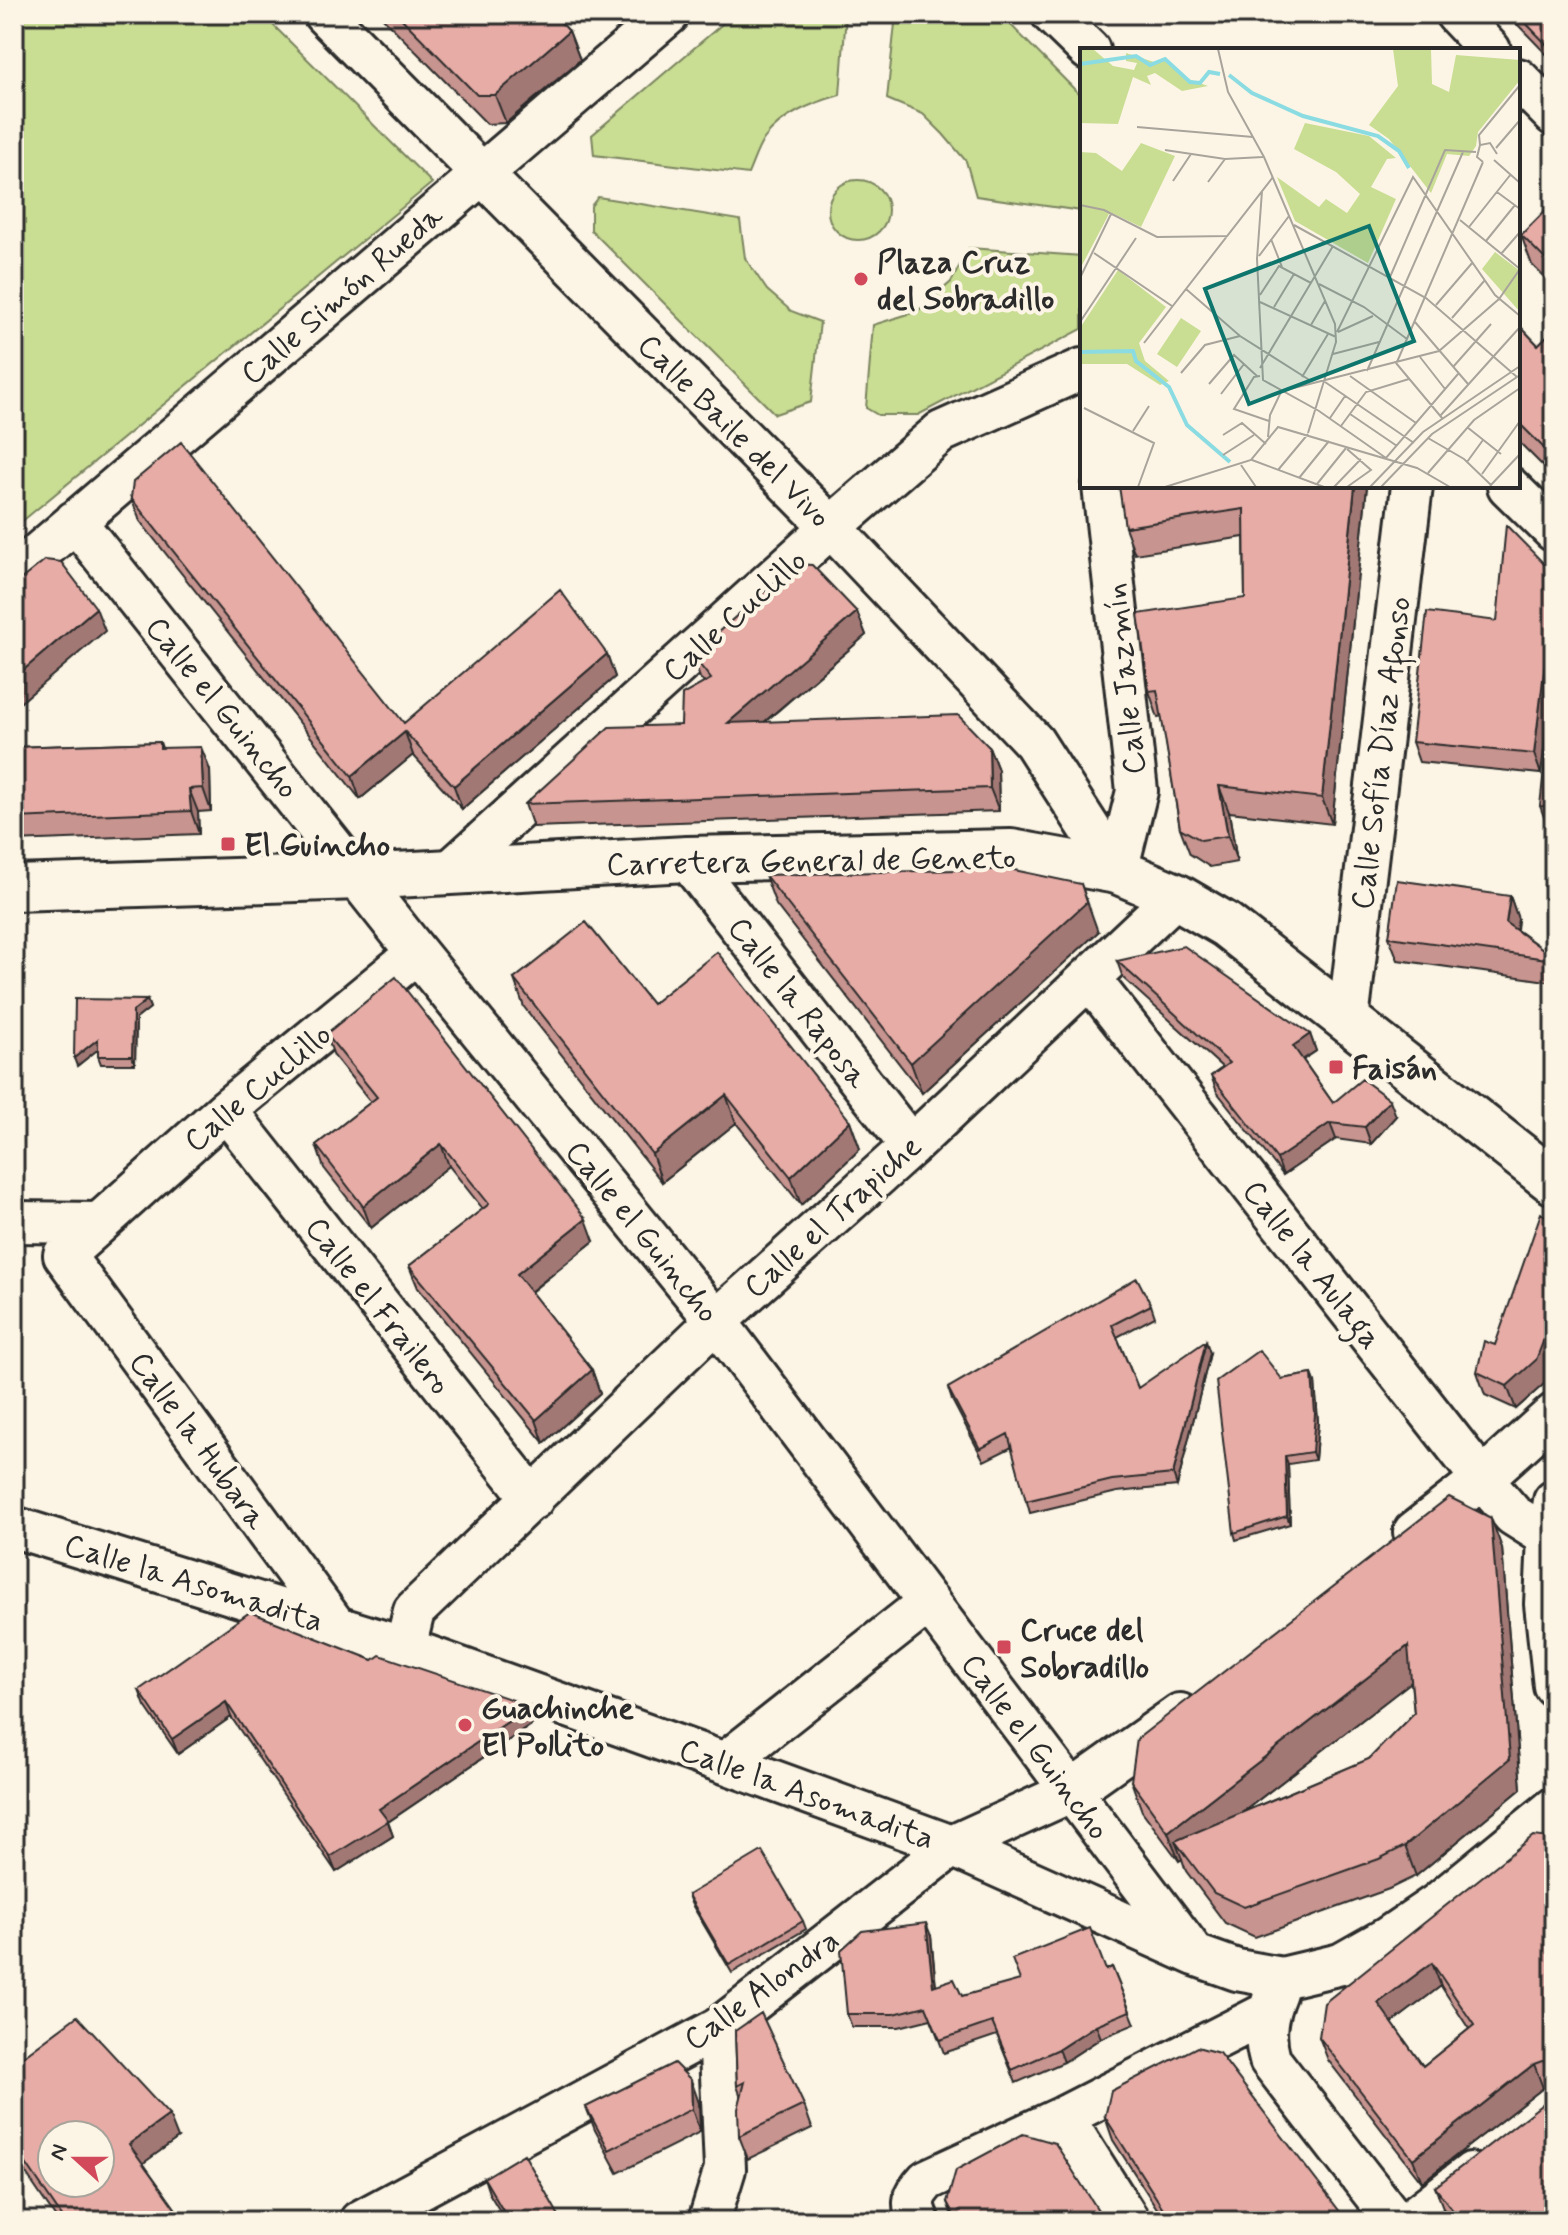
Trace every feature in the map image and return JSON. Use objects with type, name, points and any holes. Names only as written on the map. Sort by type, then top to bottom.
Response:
[{"type":"main road","name":"Carretera General de Geneto","points":[[14,888],[359,877],[687,859],[1011,852],[1117,871],[1176,896],[1226,925],[1554,1182]]},
{"type":"street","name":"Calle Baile del Vivo","points":[[324,14],[831,527],[1034,742],[1117,871]]},
{"type":"street","name":"Calle Simón Rueda","points":[[14,574],[669,14]]},
{"type":"street","points":[[1052,14],[1087,48]]},
{"type":"street","points":[[1456,14],[1488,48]]},
{"type":"street","points":[[1520,81],[1554,115]]},
{"type":"street","name":"Calle Cuclillo","points":[[449,872],[831,527],[941,432],[1080,370]]},
{"type":"street","name":"Calle Jazmín","points":[[1103,488],[1137,791],[1117,871]]},
{"type":"street","name":"Calle Sofía Díaz Afonso","points":[[1348,1020],[1412,488]]},
{"type":"street","points":[[1510,488],[1554,531]]},
{"type":"street","name":"Calle el Guincho","points":[[75,521],[417,953],[716,1321],[1195,1955]]},
{"type":"street","name":"Calle la Raposa","points":[[687,859],[911,1146]]},
{"type":"street","name":"Calle el Trapiche","points":[[405,1648],[414,1611],[716,1321],[911,1146],[1176,896]]},
{"type":"street","name":"Calle Cuclillo","points":[[64,1255],[226,1110],[417,953]]},
{"type":"street","name":"Calle la Aulaga","points":[[1089,978],[1482,1479],[1513,1515],[1551,1519]]},
{"type":"street","name":"Calle el Frailero","points":[[226,1110],[533,1499]]},
{"type":"street","points":[[14,1222],[100,1223]]},
{"type":"street","name":"Calle la Hubara","points":[[64,1255],[334,1624]]},
{"type":"street","points":[[1382,1557],[1482,1479],[1554,1414]]},
{"type":"street","points":[[1551,1519],[1545,1604],[1554,1686]]},
{"type":"street","name":"Calle la Asomadita","points":[[14,1527],[405,1648],[952,1846],[1195,1955],[1237,1970],[1274,1995],[1304,1975],[1341,1964],[1387,1938],[1437,1904],[1554,1808]]},
{"type":"street","points":[[725,1763],[929,1602]]},
{"type":"street","name":"Calle Alondra","points":[[360,2221],[719,2028],[952,1846],[1070,1792],[1208,1693]]},
{"type":"street","points":[[916,2207],[927,2180],[1063,2117],[1274,1995]]},
{"type":"street","points":[[1274,1995],[1265,2039],[1270,2060],[1395,2221]]},
{"type":"street","points":[[709,2221],[725,2169],[719,2028]]},
{"type":"street","points":[[1063,2117],[1129,2221]]},
{"type":"street","points":[[1401,2221],[1495,2149]]},
{"type":"green space","points":[[14,14],[262,14],[432,183],[14,528]]},
{"type":"green space","points":[[734,14],[846,14],[840,95],[808,106],[780,123],[762,143],[748,174],[594,155],[592,135]]},
{"type":"green space","points":[[896,14],[1000,14],[1080,95],[1080,211],[976,196],[966,161],[943,134],[923,114],[887,99]]},
{"type":"green space","points":[[858,180],[870,182],[879,189],[886,198],[886,222],[879,231],[870,238],[858,240],[846,238],[837,231],[830,222],[828,210],[830,198],[837,189],[846,182]]},
{"type":"green space","points":[[598,197],[740,220],[745,258],[767,290],[791,311],[820,322],[811,402],[775,414],[591,230],[591,206]]},
{"type":"green space","points":[[969,248],[1080,256],[1080,330],[918,415],[878,415],[866,408],[873,325],[918,311],[951,282]]},
{"type":"building","points":[[397,14],[553,14],[569,31],[495,95],[477,95]]},
{"type":"building","points":[[1517,14],[1554,14],[1554,52]]},
{"type":"building","points":[[1554,202],[1554,268],[1521,235]]},
{"type":"building","points":[[1520,326],[1538,345],[1554,329],[1554,458],[1520,424]]},
{"type":"building","points":[[181,442],[404,723],[560,590],[607,654],[454,786],[405,732],[352,776],[131,498],[133,482]]},
{"type":"building","points":[[1119,488],[1355,488],[1322,798],[1219,786],[1228,836],[1201,840],[1180,828],[1157,690],[1149,691],[1138,614],[1245,598],[1244,509],[1125,527]]},
{"type":"building","points":[[1506,525],[1554,574],[1534,754],[1412,742],[1427,612],[1497,621]]},
{"type":"building","points":[[45,560],[61,562],[96,608],[14,678],[14,585]]},
{"type":"building","points":[[796,564],[812,565],[857,612],[728,723],[958,715],[989,747],[990,788],[525,804],[609,727],[681,725],[682,695],[711,679],[692,655]]},
{"type":"building","points":[[160,742],[160,748],[201,747],[203,788],[189,789],[191,811],[14,818],[14,747]]},
{"type":"building","points":[[1546,752],[1554,752],[1554,807],[1540,806]]},
{"type":"building","points":[[1014,870],[1081,884],[1087,902],[911,1063],[765,875]]},
{"type":"building","points":[[1397,880],[1510,896],[1506,923],[1554,960],[1389,937]]},
{"type":"building","points":[[586,922],[652,1004],[717,952],[850,1121],[791,1177],[726,1095],[652,1154],[514,979]]},
{"type":"building","points":[[1184,946],[1310,1034],[1293,1046],[1333,1103],[1362,1079],[1390,1100],[1365,1127],[1330,1123],[1277,1159],[1211,1076],[1229,1063],[1117,961]]},
{"type":"building","points":[[396,977],[586,1219],[517,1274],[592,1370],[536,1420],[409,1266],[489,1204],[441,1144],[363,1206],[316,1145],[377,1097],[326,1034]]},
{"type":"building","points":[[75,999],[147,1000],[133,1011],[132,1056],[98,1056],[98,1039],[74,1058]]},
{"type":"building","points":[[1541,1213],[1554,1222],[1554,1313],[1536,1360],[1507,1386],[1477,1372],[1484,1341],[1495,1345]]},
{"type":"building","points":[[1137,1278],[1151,1305],[1112,1325],[1138,1388],[1206,1341],[1173,1474],[1112,1480],[1026,1501],[1008,1434],[980,1449],[948,1388]]},
{"type":"building","points":[[1259,1350],[1282,1379],[1312,1374],[1315,1414],[1312,1452],[1285,1456],[1287,1516],[1234,1533],[1216,1381]]},
{"type":"building","points":[[1449,1497],[1491,1518],[1510,1759],[1405,1846],[1379,1859],[1244,1907],[1214,1893],[1175,1841],[1369,1759],[1414,1713],[1408,1646],[1168,1832],[1131,1781],[1137,1739]]},
{"type":"building","points":[[250,1612],[373,1660],[380,1655],[531,1706],[379,1809],[388,1821],[330,1857],[226,1702],[172,1739],[139,1690]]},
{"type":"building","points":[[1533,1836],[1550,1838],[1554,1843],[1554,2064],[1542,2061],[1534,2064],[1413,2159],[1319,2037],[1324,2003]],"holes":[[[1432,1963],[1474,2025],[1423,2066],[1378,2003]]]},
{"type":"building","points":[[762,1851],[803,1921],[729,1965],[688,1895]]},
{"type":"building","points":[[926,1923],[933,1986],[954,1979],[962,1996],[1020,1980],[1012,1959],[1090,1928],[1106,1970],[1112,1967],[1130,2011],[1096,2025],[1059,2049],[1012,2070],[992,2022],[940,2040],[926,2006],[894,2014],[847,2014],[841,1950],[862,1931]]},
{"type":"building","points":[[761,2013],[804,2105],[739,2136],[738,2109],[745,2082],[737,2086],[735,2031]]},
{"type":"building","points":[[77,2016],[169,2115],[129,2144],[184,2221],[65,2221],[50,2199],[116,2199],[116,2119],[36,2119],[36,2178],[14,2146],[14,2063]]},
{"type":"building","points":[[1197,2047],[1219,2053],[1347,2221],[1171,2221],[1105,2117],[1111,2091]]},
{"type":"building","points":[[674,2063],[691,2080],[692,2109],[609,2150],[586,2107]]},
{"type":"building","points":[[1554,2095],[1554,2221],[1461,2221],[1435,2187]]},
{"type":"building","points":[[1023,2134],[1055,2143],[1105,2221],[957,2221],[947,2202],[956,2170]]},
{"type":"building","points":[[524,2154],[562,2221],[509,2221],[484,2178]]},
{"type":"place","name":"Plaza Cruz del Sobradillo","points":[[861,279]]},
{"type":"place","name":"El Guincho","points":[[228,844]]},
{"type":"place","name":"Faisán","points":[[1336,1067]]},
{"type":"place","name":"Cruce del Sobradillo","points":[[1004,1647]]},
{"type":"place","name":"Guachinche El Pollito","points":[[465,1725]]}]
